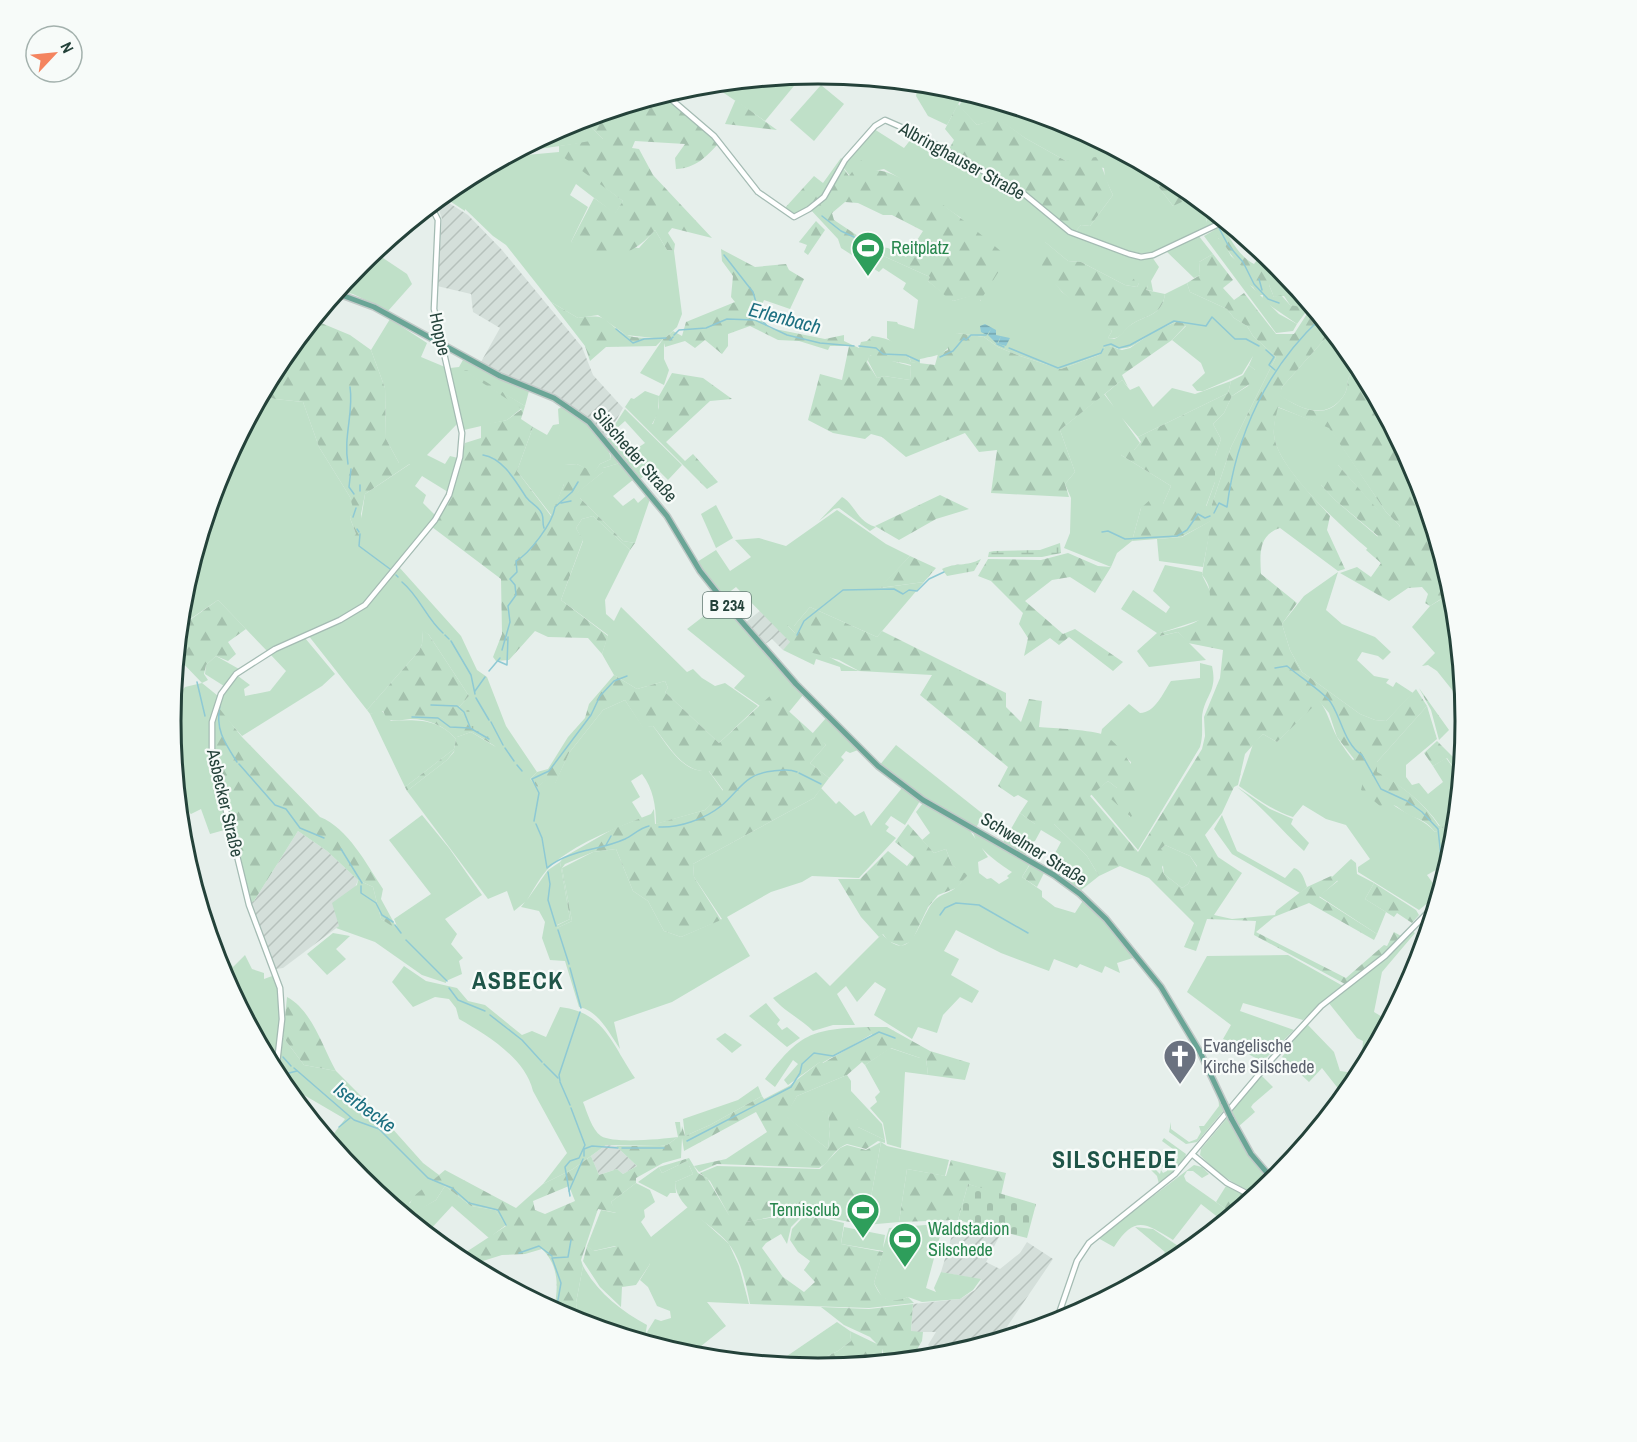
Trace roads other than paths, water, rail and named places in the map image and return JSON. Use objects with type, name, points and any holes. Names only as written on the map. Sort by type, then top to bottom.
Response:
[{"type":"main road","name":"Albringhauser Straße","points":[[673,101],[714,136],[758,192],[794,216],[802,214],[824,197],[845,160],[875,126],[885,120],[917,134],[1024,194],[1070,232],[1129,254],[1141,257],[1153,255],[1217,225]]},
{"type":"main road","name":"Hoppe","points":[[435,213],[438,220],[434,302],[462,434],[459,461]]},
{"type":"main road","name":"Silscheder Straße","points":[[345,296],[364,302],[500,376],[554,398],[589,422],[667,516],[709,583],[813,702]]},
{"type":"main road","points":[[431,337],[439,332]]},
{"type":"main road","name":"Asbecker Straße","points":[[278,1057],[282,1019],[280,988],[276,972],[257,932],[212,753],[211,735],[215,711],[231,680],[253,662],[354,613],[373,597],[442,508],[459,461]]},
{"type":"main road","name":"Schwelmer Straße","points":[[813,702],[878,766],[903,787],[1045,869],[1095,907],[1135,952],[1161,987],[1200,1052],[1251,1154],[1267,1173]]},
{"type":"main road","points":[[1060,1311],[1077,1261],[1084,1249],[1105,1229],[1150,1197],[1184,1166],[1268,1063],[1321,1006],[1385,956],[1425,916]]},
{"type":"main road","points":[[1193,1155],[1227,1183],[1246,1193]]},
{"type":"main road","points":[[1184,1166],[1201,1162]]},
{"type":"water","points":[[985,324],[996,330],[996,335],[1001,336],[997,344],[988,335],[991,329],[987,335],[981,332],[980,326]]},
{"type":"water","points":[[1001,336],[1010,338],[1006,346],[998,344]]},
{"type":"waterway","points":[[822,216],[841,231],[869,244]]},
{"type":"waterway","points":[[1219,228],[1228,245],[1243,262],[1254,284],[1268,299],[1279,303]]},
{"type":"waterway","points":[[724,255],[753,292],[761,319],[766,325]]},
{"type":"waterway","points":[[1259,279],[1262,290]]},
{"type":"waterway","name":"Erlenbach","points":[[1104,346],[1111,344],[1119,348],[1130,345],[1174,321],[1206,326],[1212,317],[1235,339],[1246,339],[1259,346]]},
{"type":"waterway","name":"Erlenbach","points":[[674,335],[679,330],[706,328],[727,319],[755,320],[787,335],[820,343],[854,346]]},
{"type":"waterway","points":[[1214,513],[1219,503],[1227,507],[1238,454],[1257,404],[1285,358],[1316,323]]},
{"type":"waterway","points":[[616,329],[633,343],[644,339],[666,338]]},
{"type":"waterway","name":"Erlenbach","points":[[940,357],[953,351],[964,338],[966,340],[971,335],[986,335]]},
{"type":"waterway","name":"Erlenbach","points":[[670,340],[673,337]]},
{"type":"waterway","name":"Erlenbach","points":[[997,344],[1004,347]]},
{"type":"waterway","name":"Erlenbach","points":[[859,346],[876,348],[883,354],[906,355],[919,361]]},
{"type":"waterway","name":"Erlenbach","points":[[1009,348],[1058,368],[1101,353],[1103,349]]},
{"type":"waterway","name":"Erlenbach","points":[[1266,350],[1274,357],[1269,365],[1275,370]]},
{"type":"waterway","points":[[348,464],[350,387]]},
{"type":"waterway","points":[[483,455],[503,466],[526,497],[541,511],[544,528]]},
{"type":"waterway","points":[[351,469],[349,487],[354,494]]},
{"type":"waterway","points":[[502,650],[510,622],[508,606],[516,595],[515,585],[510,579],[517,572],[516,561],[540,537],[555,507],[572,492],[578,482]]},
{"type":"waterway","points":[[360,485],[360,491]]},
{"type":"waterway","points":[[561,503],[571,501]]},
{"type":"waterway","points":[[353,517],[356,508]]},
{"type":"waterway","points":[[1102,532],[1108,531],[1125,539],[1177,536],[1187,530],[1198,514],[1205,518],[1210,516]]},
{"type":"waterway","points":[[360,534],[359,546],[390,569]]},
{"type":"waterway","points":[[797,635],[804,621],[843,590],[894,589],[903,594],[909,590],[917,591],[929,579],[944,572]]},
{"type":"waterway","points":[[402,582],[414,594],[443,633]]},
{"type":"waterway","points":[[445,635],[449,639]]},
{"type":"waterway","points":[[498,661],[507,665],[508,637]]},
{"type":"waterway","points":[[451,641],[471,675],[475,694]]},
{"type":"waterway","points":[[489,671],[500,658]]},
{"type":"waterway","points":[[1275,668],[1287,666],[1328,699],[1350,743],[1362,755],[1381,789],[1407,801],[1422,812],[1438,829],[1441,855]]},
{"type":"waterway","points":[[534,821],[539,793],[532,779],[549,771],[591,715],[600,696],[614,681],[627,676]]},
{"type":"waterway","points":[[475,691],[485,677]]},
{"type":"waterway","points":[[197,682],[205,716]]},
{"type":"waterway","points":[[476,698],[489,720]]},
{"type":"waterway","points":[[220,705],[220,728],[237,762]]},
{"type":"waterway","points":[[431,705],[457,706],[464,712],[470,727]]},
{"type":"waterway","points":[[412,717],[438,718],[450,727],[470,728],[489,739]]},
{"type":"waterway","points":[[491,722],[503,745]]},
{"type":"waterway","points":[[505,748],[514,761]]},
{"type":"waterway","points":[[239,764],[275,805],[286,809],[300,828],[324,838]]},
{"type":"waterway","points":[[517,765],[522,771]]},
{"type":"waterway","points":[[659,827],[700,819],[721,806],[755,775],[779,770],[797,772]]},
{"type":"waterway","points":[[799,773],[821,784]]},
{"type":"waterway","points":[[536,824],[542,838],[547,868],[565,857],[615,843],[649,826]]},
{"type":"waterway","points":[[606,845],[611,836]]},
{"type":"waterway","points":[[341,849],[362,883]]},
{"type":"waterway","points":[[548,872],[550,884],[548,900],[556,926]]},
{"type":"waterway","points":[[361,886],[361,893],[376,903],[382,915],[393,922]]},
{"type":"waterway","points":[[940,915],[945,908],[956,903],[979,905],[1028,933]]},
{"type":"waterway","points":[[395,925],[401,933]]},
{"type":"waterway","points":[[558,930],[569,964]]},
{"type":"waterway","points":[[406,940],[447,981]]},
{"type":"waterway","points":[[570,968],[581,1008]]},
{"type":"waterway","points":[[449,988],[458,1000],[485,1011]]},
{"type":"waterway","points":[[560,1081],[559,1075],[580,1012]]},
{"type":"waterway","points":[[490,1015],[522,1040],[542,1062]]},
{"type":"waterway","points":[[687,1141],[791,1087],[800,1073],[802,1064],[814,1053],[833,1056],[879,1032],[895,1038]]},
{"type":"waterway","name":"Iserbecke","points":[[283,1057],[291,1066]]},
{"type":"waterway","points":[[544,1064],[558,1078]]},
{"type":"waterway","name":"Iserbecke","points":[[294,1068],[354,1120],[379,1129],[428,1178],[452,1188],[469,1203],[498,1210],[506,1225]]},
{"type":"waterway","points":[[288,1073],[297,1071]]},
{"type":"waterway","points":[[560,1082],[570,1105]]},
{"type":"waterway","points":[[570,1196],[565,1167],[570,1161],[579,1158],[585,1145],[571,1108]]},
{"type":"waterway","points":[[339,1127],[350,1118]]},
{"type":"waterway","points":[[584,1156],[584,1149],[592,1146],[618,1148]]},
{"type":"waterway","points":[[622,1148],[664,1148]]},
{"type":"waterway","points":[[569,1191],[583,1159]]},
{"type":"waterway","points":[[558,1302],[561,1283],[552,1258],[568,1257],[571,1240]]},
{"type":"waterway","name":"Iserbecke","points":[[519,1253],[539,1246],[552,1256]]},
{"type":"place","name":"Reitplatz","points":[[868,277]]},
{"type":"place","name":"Evangelische Kirche Silschede","points":[[1180,1085]]},
{"type":"place","name":"Tennisclub","points":[[863,1239]]},
{"type":"place","name":"Waldstadion Silschede","points":[[905,1268]]},
{"type":"district","name":"ASBECK","points":[[518,981]]},
{"type":"district","name":"SILSCHEDE","points":[[1115,1160]]}]
